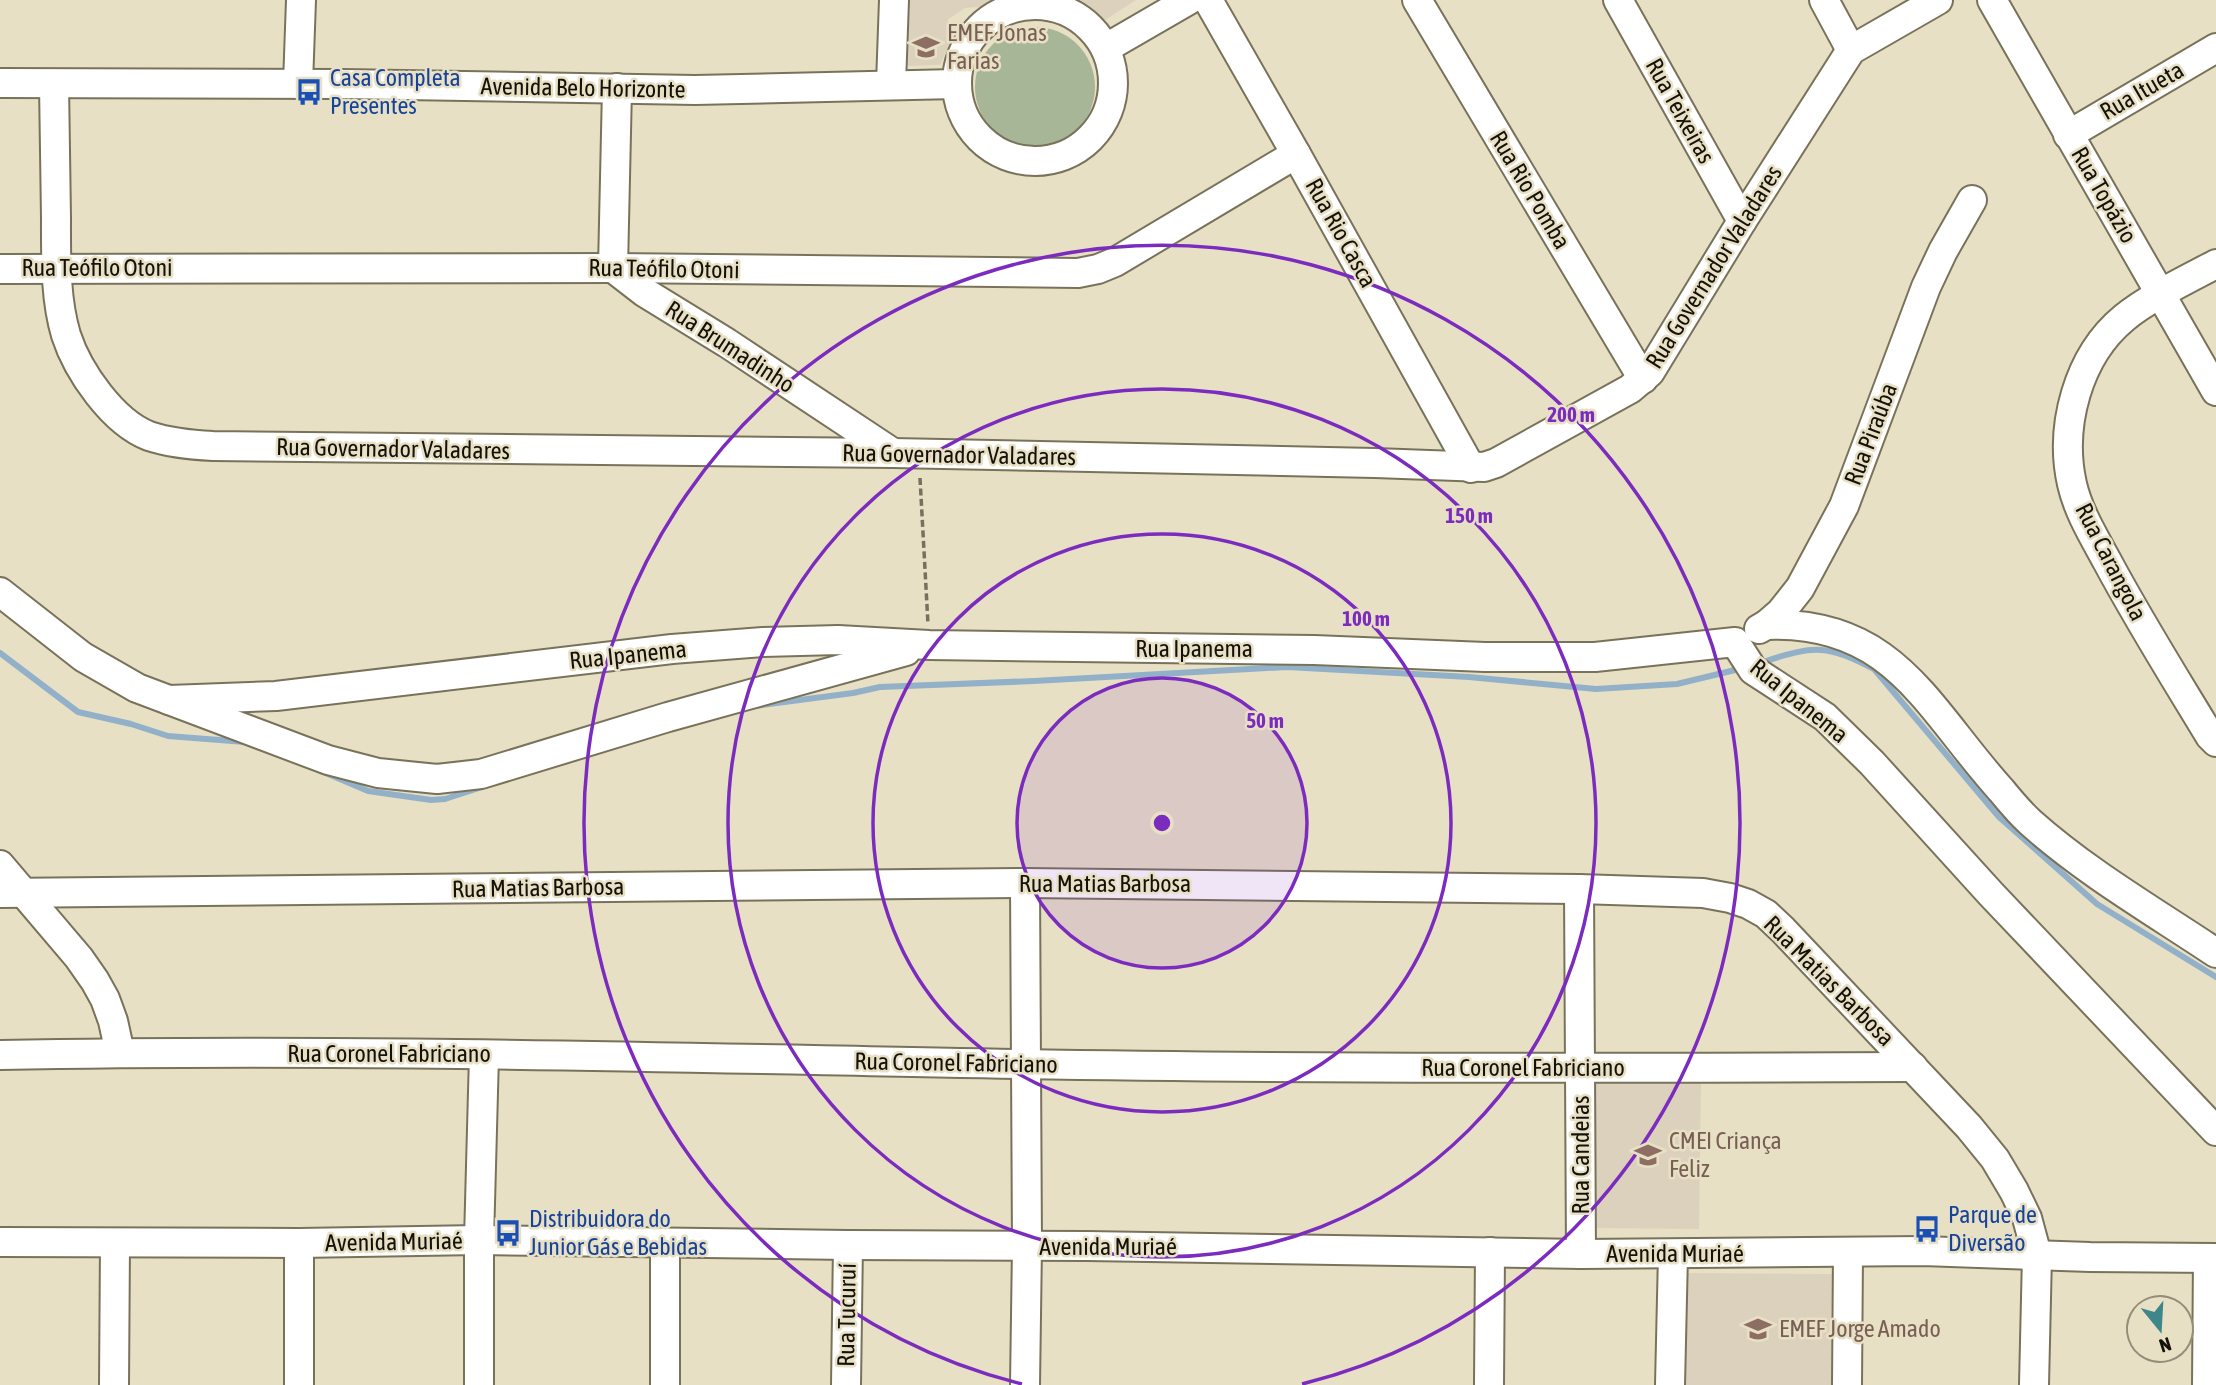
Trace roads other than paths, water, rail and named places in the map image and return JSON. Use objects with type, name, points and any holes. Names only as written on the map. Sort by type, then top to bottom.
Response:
[{"type":"street","points":[[298,84],[301,0]]},
{"type":"street","points":[[891,84],[894,0]]},
{"type":"street","points":[[1106,48],[1189,0]]},
{"type":"street","name":"Rua Rio Casca","points":[[1208,0],[1471,468]]},
{"type":"street","name":"Rua Rio Pomba","points":[[1417,0],[1643,379]]},
{"type":"street","name":"Rua Teixeiras","points":[[1618,0],[1742,221]]},
{"type":"street","points":[[1824,0],[1851,50]]},
{"type":"street","name":"Rua Governador Valadares","points":[[54,84],[56,268],[67,336],[78,362],[113,411],[132,427],[150,436],[180,444],[273,447],[906,454],[1361,463],[1471,468],[1496,463],[1630,390],[1650,372],[1851,50],[1938,0]]},
{"type":"street","name":"Rua Topázio","points":[[1992,0],[2216,391]]},
{"type":"street","points":[[1029,5],[1052,6],[1074,14],[1093,29],[1106,48],[1114,87],[1110,107],[1101,125],[1088,140],[1072,152],[1053,159],[1033,161],[1013,158],[995,150],[979,138],[959,104],[956,84],[959,61],[969,40],[985,22],[1006,10],[1029,5]]},
{"type":"street","name":"Rua Itueta","points":[[2068,135],[2216,48]]},
{"type":"street","name":"Avenida Belo Horizonte","points":[[0,83],[695,90],[956,84]]},
{"type":"street","points":[[613,268],[617,88]]},
{"type":"street","name":"Rua Teófilo Otoni","points":[[0,269],[613,268],[1059,275],[1098,269],[1115,262],[1296,153]]},
{"type":"street","name":"Rua Piraúba","points":[[1735,642],[1766,625],[1781,612],[1800,588],[1844,506],[1926,287],[1972,200]]},
{"type":"street","name":"Rua Carangola","points":[[2216,264],[2124,317],[2101,341],[2083,371],[2072,411],[2069,450],[2072,484],[2083,517],[2114,575],[2216,742]]},
{"type":"street","name":"Rua Brumadinho","points":[[613,268],[644,292],[906,454]]},
{"type":"street","name":"Rua Ipanema","points":[[0,592],[83,657],[137,688],[169,700],[276,696],[672,649],[763,642],[838,640],[929,645],[1582,657],[1735,642],[1753,670],[1825,717],[1872,763],[1981,884],[2216,1131]]},
{"type":"street","points":[[1766,625],[1793,624],[1828,631],[1857,641],[1878,653],[1898,668],[2026,819],[2059,847],[2216,953]]},
{"type":"street","points":[[169,700],[328,760],[378,773],[437,779],[493,771],[668,717],[929,645]]},
{"type":"street","points":[[0,865],[13,893],[79,958],[95,981],[113,1021],[120,1053]]},
{"type":"street","points":[[1025,883],[1025,1385]]},
{"type":"street","name":"Rua Matias Barbosa","points":[[13,893],[1025,883],[1579,889],[1703,893],[1730,898],[1748,904],[1783,930],[1969,1127],[1995,1159],[2027,1218],[2037,1255],[2034,1385]]},
{"type":"street","name":"Rua Candeias","points":[[1579,889],[1581,1254]]},
{"type":"street","name":"Rua Coronel Fabriciano","points":[[0,1055],[484,1055],[1026,1064],[1581,1068],[1913,1067]]},
{"type":"street","points":[[479,1385],[479,1240],[484,1055]]},
{"type":"street","name":"Avenida Muriaé","points":[[0,1241],[299,1243],[479,1240],[1581,1254],[1923,1251],[2212,1258]]},
{"type":"street","points":[[114,1385],[115,1243]]},
{"type":"street","points":[[299,1243],[299,1385]]},
{"type":"street","points":[[665,1243],[665,1385]]},
{"type":"street","name":"Rua Tucuruí","points":[[846,1385],[848,1245]]},
{"type":"street","points":[[1489,1385],[1490,1252]]},
{"type":"street","points":[[1847,1385],[1848,1253]]},
{"type":"street","points":[[1670,1385],[1672,1254]]},
{"type":"street","points":[[2207,1385],[2212,1258]]},
{"type":"waterway","points":[[1766,661],[1797,652],[1821,650],[1845,655],[1874,669],[1999,817],[2097,904],[2216,977]]},
{"type":"waterway","points":[[0,653],[78,712],[168,736],[245,742]]},
{"type":"waterway","points":[[755,706],[880,687],[1287,667],[1469,677],[1596,689],[1677,684],[1735,670]]},
{"type":"waterway","points":[[321,771],[368,791],[431,800],[445,799],[485,786]]},
{"type":"place","name":"EMEF Jonas Farias","points":[[926,47]]},
{"type":"place","name":"Casa Completa Presentes","points":[[309,92]]},
{"type":"place","name":"CMEI Criança Feliz","points":[[1648,1155]]},
{"type":"place","name":"Parque de Diversão","points":[[1927,1229]]},
{"type":"place","name":"Distribuidora do Junior Gás e Bebidas","points":[[508,1233]]},
{"type":"place","name":"EMEF Jorge Amado","points":[[1758,1329]]}]
